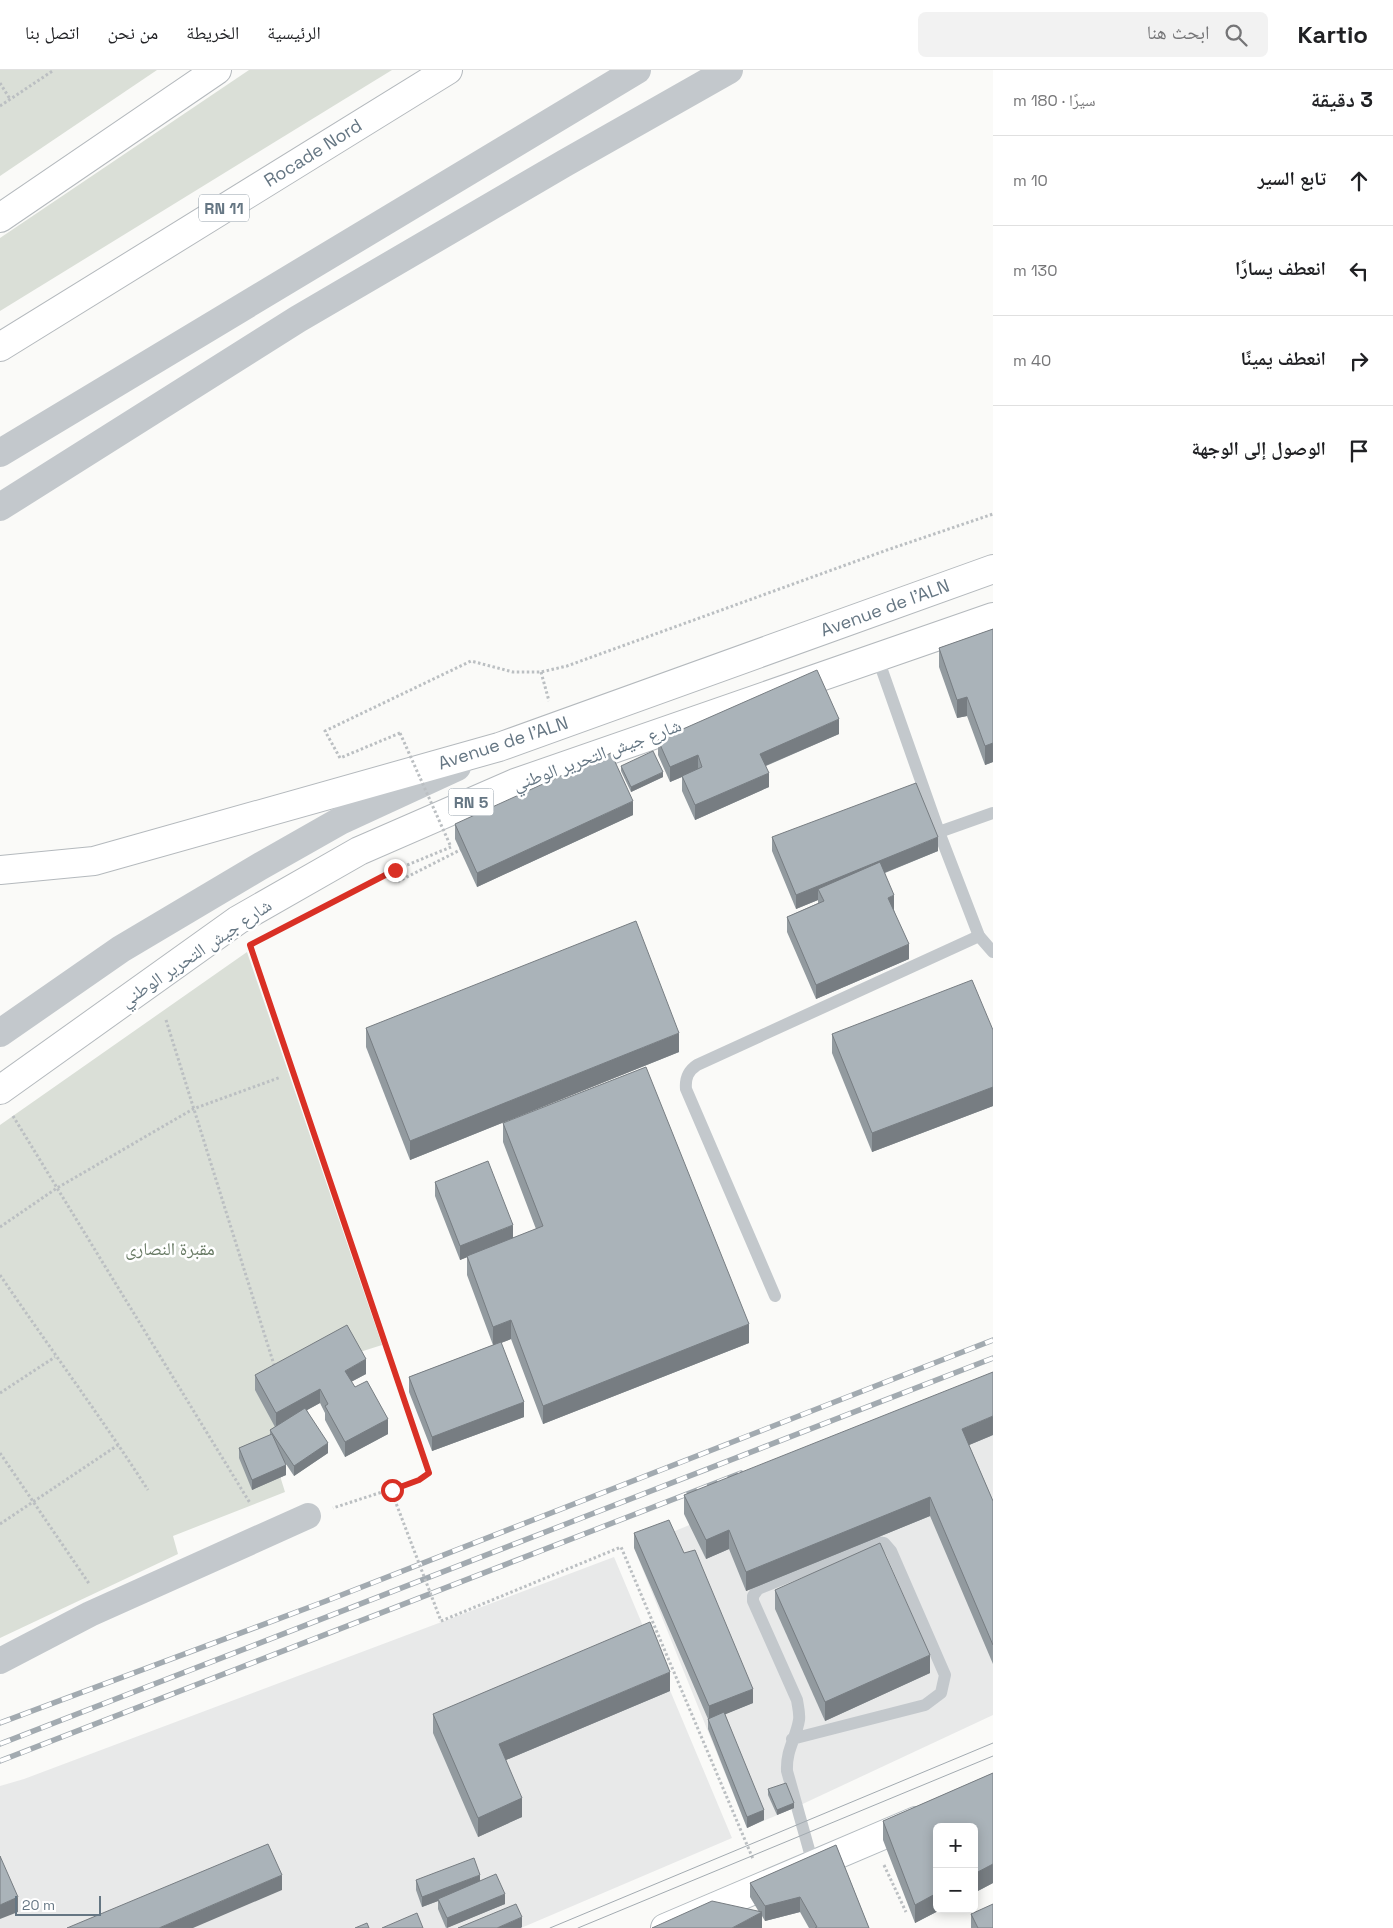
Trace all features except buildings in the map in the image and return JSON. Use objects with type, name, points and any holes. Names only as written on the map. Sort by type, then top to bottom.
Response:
[{"type":"main road","points":[[0,218],[217,70]]},
{"type":"main road","name":"Rocade Nord","points":[[0,347],[448,70]]},
{"type":"main road","name":"Avenue de l'ALN","points":[[0,870],[94,861],[499,748],[993,569]]},
{"type":"main road","name":"شارع جيش التحرير الوطني","points":[[0,1090],[238,920],[359,851],[515,783],[993,617]]},
{"type":"main road","points":[[665,1928],[941,1810]]},
{"type":"street","points":[[0,453],[638,70]]},
{"type":"street","points":[[0,507],[298,319],[565,163],[729,70]]},
{"type":"street","points":[[0,1033],[121,949],[259,866],[340,821],[499,748]]},
{"type":"street","points":[[0,1660],[90,1614],[308,1516]]},
{"type":"lane","points":[[877,656],[939,832],[979,936],[993,952]]},
{"type":"lane","points":[[939,832],[993,813]]},
{"type":"lane","points":[[775,1296],[686,1089],[685,1080],[690,1070],[697,1065],[979,936]]},
{"type":"lane","points":[[792,1740],[925,1705],[941,1693],[945,1675],[891,1552],[884,1543],[875,1542],[758,1589],[753,1596],[753,1601],[797,1700],[799,1718],[786,1758],[787,1771],[813,1864]]},
{"type":"path","points":[[0,106],[54,70]]},
{"type":"path","points":[[0,83],[10,99]]},
{"type":"path","points":[[318,910],[395,870],[451,847],[400,733],[340,758],[325,731],[471,661],[513,672],[541,672],[567,666],[887,550],[993,514]]},
{"type":"path","points":[[259,940],[250,945],[429,1473],[419,1480],[392,1490],[308,1516]]},
{"type":"path","points":[[166,1020],[276,1371]]},
{"type":"path","points":[[0,1226],[57,1188],[193,1110],[282,1077]]},
{"type":"path","points":[[13,1116],[250,1503]]},
{"type":"path","points":[[0,1275],[148,1490]]},
{"type":"path","points":[[0,1393],[55,1357]]},
{"type":"path","points":[[0,1524],[118,1445]]},
{"type":"path","points":[[0,1453],[90,1585]]},
{"type":"path","points":[[392,1490],[441,1622],[621,1547],[752,1855],[763,1886]]},
{"type":"path","points":[[872,1840],[906,1912]]},
{"type":"shaded area","points":[[993,1399],[993,1715],[747,1828],[634,1548]]},
{"type":"shaded area","points":[[614,1557],[732,1838],[521,1928],[0,1928],[0,1786],[24,1779]]},
{"type":"green space","points":[[0,70],[157,70],[0,176]]},
{"type":"green space","points":[[249,70],[392,70],[0,311],[0,238]]},
{"type":"green space","name":"مقبرة النصارى","points":[[247,952],[382,1345],[284,1376],[276,1463],[285,1492],[173,1536],[178,1554],[0,1638],[0,1125]]},
{"type":"tram line","points":[[550,1928],[993,1743]]},
{"type":"tram line","points":[[578,1928],[993,1756]]},
{"type":"railway","points":[[0,1723],[326,1601],[993,1340]]},
{"type":"railway","points":[[0,1744],[993,1358]]},
{"type":"railway","points":[[0,1761],[741,1473]]},
{"type":"route","points":[[392,1490],[419,1480],[429,1473],[250,945],[395,870]]}]
